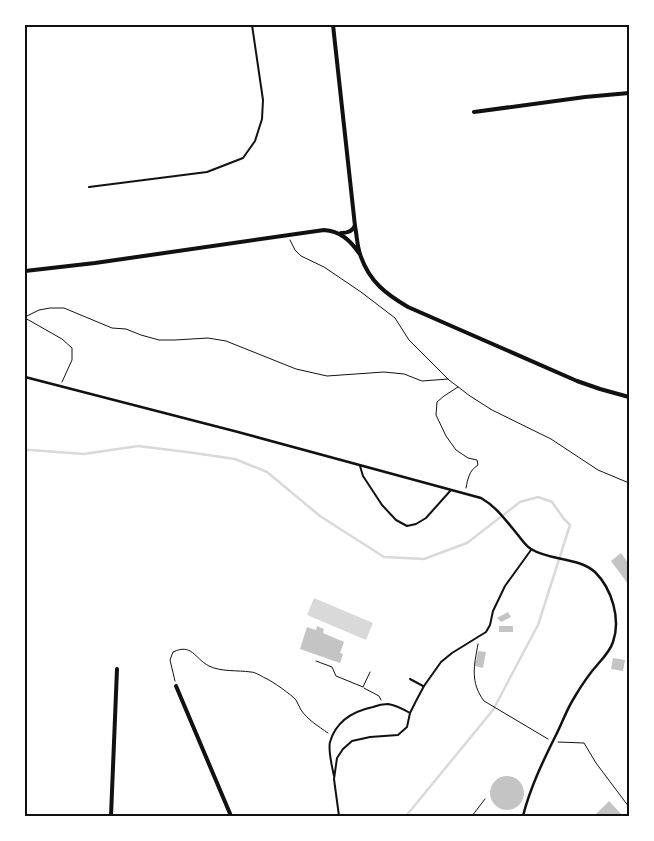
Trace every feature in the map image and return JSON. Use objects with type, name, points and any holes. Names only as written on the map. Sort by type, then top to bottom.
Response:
[{"type":"street","points":[[333,25],[355,225],[361,257]]},
{"type":"street","points":[[474,112],[629,92]]},
{"type":"street","points":[[25,271],[95,263],[324,230],[348,232],[355,225]]},
{"type":"street","points":[[336,232],[351,242],[361,257],[370,277],[394,299],[408,307],[577,381],[629,397]]},
{"type":"street","points":[[25,377],[481,498],[496,508],[531,549],[580,564],[593,571],[610,593],[615,609],[616,627],[613,641],[608,653],[587,677],[573,698],[552,742],[523,816]]},
{"type":"street","points":[[110,816],[117,669]]},
{"type":"street","points":[[176,686],[231,816]]},
{"type":"lane","points":[[89,187],[207,172],[243,158],[255,141],[262,119],[263,100],[252,25]]},
{"type":"lane","points":[[360,466],[362,476],[382,505],[396,520],[406,526],[416,524],[426,518],[451,490]]},
{"type":"lane","points":[[334,779],[337,758],[352,741],[398,735],[407,727],[410,713],[424,686],[441,662],[486,632],[490,625],[493,611],[505,586],[531,549]]},
{"type":"lane","points":[[410,679],[424,686]]},
{"type":"lane","points":[[339,816],[329,744],[341,722],[351,714],[383,704],[397,706],[410,713]]},
{"type":"path","points":[[289,235],[291,242],[301,256],[324,268],[361,292],[395,318],[409,340],[458,387],[492,410],[551,439],[598,470],[629,483]]},
{"type":"path","points":[[25,317],[39,310],[64,308],[112,328],[126,329],[159,340],[208,338],[226,341],[296,369],[327,376],[384,372],[404,374],[422,381],[448,379]]},
{"type":"path","points":[[25,317],[62,339],[72,348],[72,360],[60,386]]},
{"type":"path","points":[[458,387],[437,402],[436,415],[446,436],[456,450],[468,458],[477,460],[478,465],[472,469],[468,476],[465,494]]},
{"type":"path","points":[[479,636],[474,667],[476,687],[484,701],[552,742],[584,743],[596,763],[629,806]]},
{"type":"path","points":[[176,686],[170,660],[173,652],[185,648],[211,667],[251,672],[268,679],[296,699],[300,710],[332,736]]},
{"type":"path","points":[[316,661],[332,667],[336,676],[379,696],[383,704]]},
{"type":"path","points":[[364,688],[370,672]]},
{"type":"path","points":[[472,816],[485,799]]},
{"type":"shaded area","points":[[314,598],[373,623],[366,640],[307,615]]},
{"type":"building","points":[[621,553],[629,564],[628,584],[611,561]]},
{"type":"building","points":[[508,612],[511,617],[501,622],[497,618]]},
{"type":"building","points":[[317,626],[324,629],[323,633],[344,642],[340,653],[343,654],[340,663],[300,649],[307,627],[316,630]]},
{"type":"building","points":[[499,626],[513,626],[513,632],[499,632]]},
{"type":"building","points":[[478,651],[486,652],[483,668],[475,666]]},
{"type":"building","points":[[613,658],[625,660],[623,671],[611,669]]},
{"type":"building","points":[[507,776],[514,777],[519,781],[523,786],[523,800],[519,805],[514,809],[507,810],[500,809],[495,805],[491,800],[490,793],[491,786],[495,781],[500,777]]},
{"type":"building","points":[[609,801],[623,816],[594,816]]},
{"type":"waterway","points":[[25,450],[84,454],[138,446],[235,459],[267,472],[320,516],[384,557],[424,559],[467,543],[520,502],[538,497],[552,502],[570,525],[538,625],[493,710],[406,816]]}]
